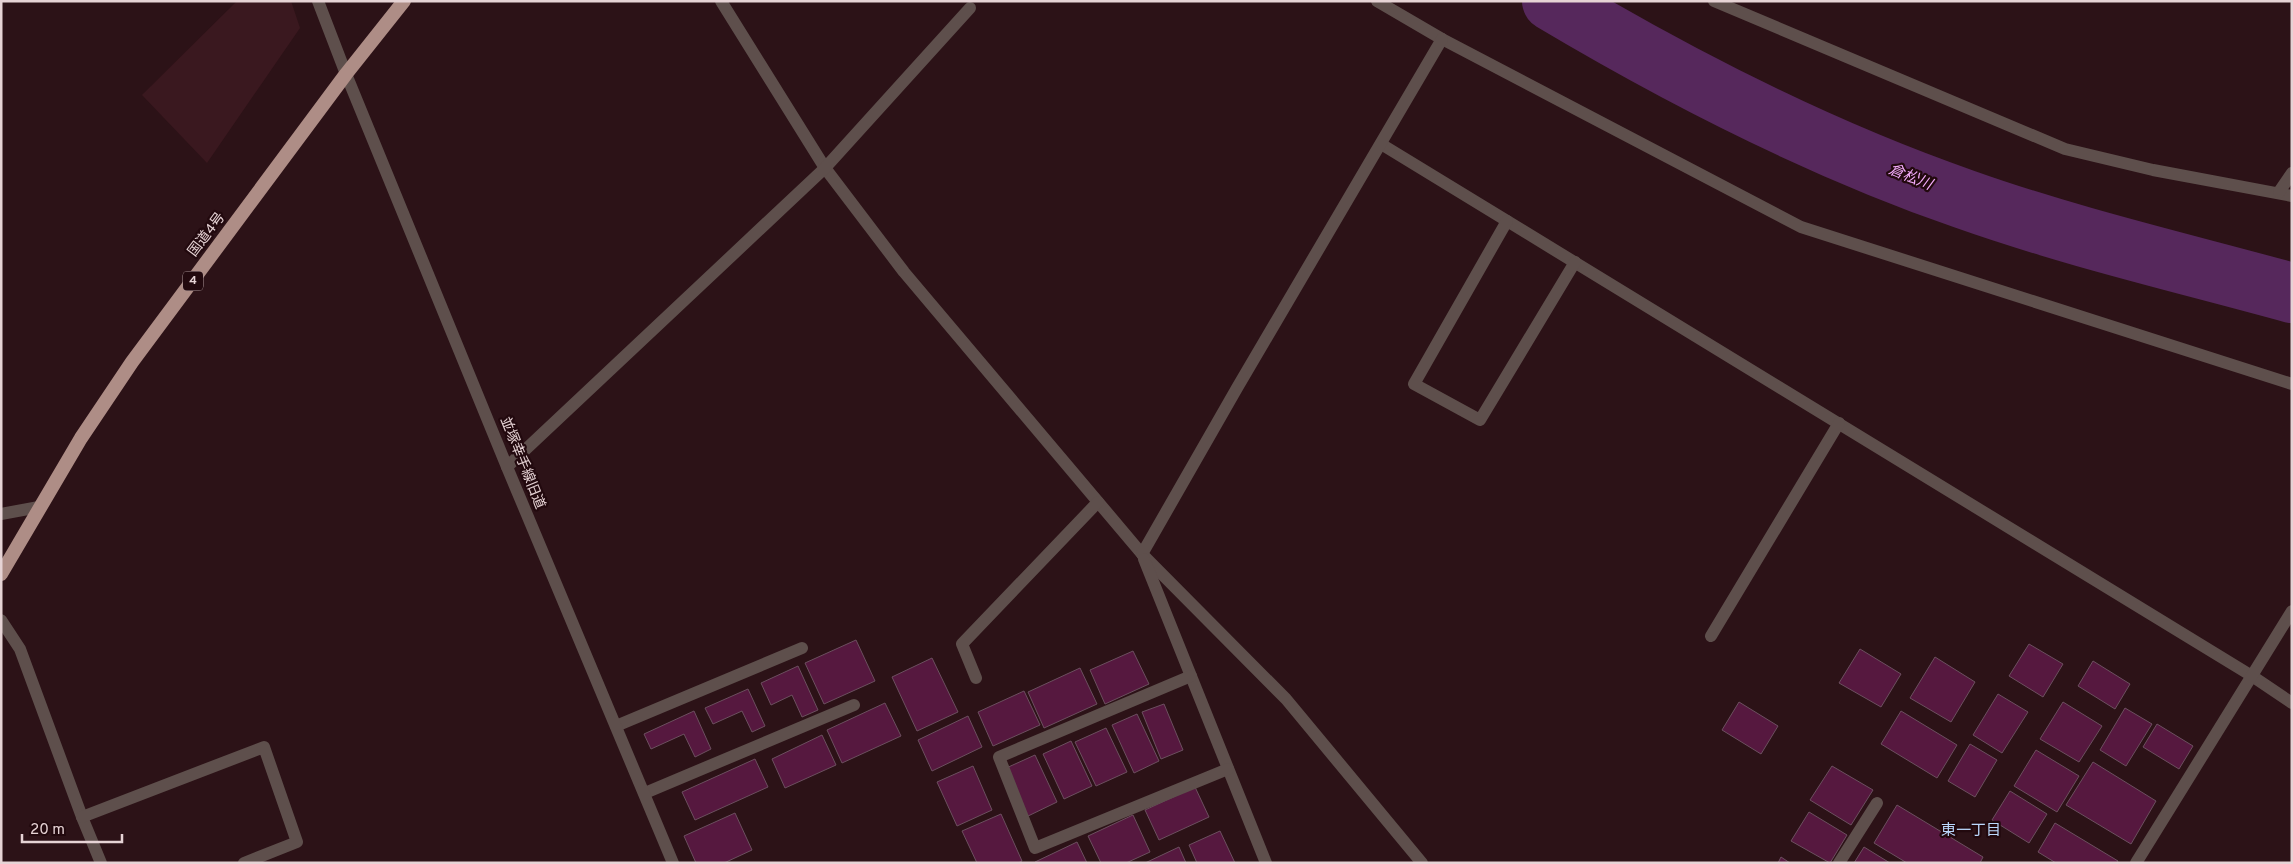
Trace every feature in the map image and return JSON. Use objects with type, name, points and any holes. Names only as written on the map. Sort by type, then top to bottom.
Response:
[{"type":"highway","name":"国道4号","points":[[1,574],[81,438],[132,362],[346,74],[404,1]]},
{"type":"street","name":"並塚幸手線旧道","points":[[318,1],[507,467],[673,863]]},
{"type":"street","points":[[721,1],[825,168],[904,272],[1142,554],[1286,699],[1422,863]]},
{"type":"street","points":[[1377,1],[1442,39],[1801,227],[2292,384]]},
{"type":"street","points":[[1714,1],[2066,149],[2153,170],[2286,194],[2292,173]]},
{"type":"street","points":[[507,467],[825,168],[970,8]]},
{"type":"street","points":[[1142,554],[1442,39]]},
{"type":"street","points":[[1381,144],[2252,676],[2292,703]]},
{"type":"street","points":[[1507,221],[1414,384],[1480,420],[1575,262]]},
{"type":"street","points":[[1711,636],[1839,423]]},
{"type":"street","points":[[976,678],[962,644],[1098,502]]},
{"type":"street","points":[[1,514],[39,507]]},
{"type":"street","points":[[1142,554],[1266,863]]},
{"type":"street","points":[[2136,863],[2292,611]]},
{"type":"street","points":[[1,620],[20,649],[101,863]]},
{"type":"street","points":[[616,726],[802,648]]},
{"type":"street","points":[[1191,676],[999,757],[1013,794],[1035,848],[1228,768]]},
{"type":"street","points":[[645,793],[854,705]]},
{"type":"street","points":[[82,817],[264,747],[297,842],[244,863]]},
{"type":"street","points":[[1839,863],[1877,804]]},
{"type":"shaded area","points":[[237,1],[291,1],[300,28],[207,163],[142,95]]},
{"type":"building","points":[[856,640],[875,681],[824,704],[805,663]]},
{"type":"building","points":[[2029,644],[2063,664],[2043,697],[2009,676]]},
{"type":"building","points":[[1860,649],[1901,674],[1881,707],[1839,683]]},
{"type":"building","points":[[1133,651],[1149,684],[1105,704],[1090,670]]},
{"type":"building","points":[[1935,657],[1975,682],[1951,722],[1910,698]]},
{"type":"building","points":[[932,658],[958,712],[917,731],[892,677]]},
{"type":"building","points":[[2093,661],[2130,684],[2115,709],[2078,686]]},
{"type":"building","points":[[798,666],[818,710],[802,717],[792,695],[771,705],[761,683]]},
{"type":"building","points":[[1080,668],[1097,704],[1044,728],[1028,692]]},
{"type":"building","points":[[748,689],[765,726],[752,732],[742,711],[713,724],[705,708]]},
{"type":"building","points":[[1024,691],[1040,725],[993,746],[978,712]]},
{"type":"building","points":[[1998,694],[2028,712],[2002,753],[1973,735]]},
{"type":"building","points":[[1739,702],[1778,726],[1761,754],[1722,730]]},
{"type":"building","points":[[2063,702],[2102,726],[2079,762],[2040,739]]},
{"type":"building","points":[[885,703],[901,736],[842,763],[827,730]]},
{"type":"building","points":[[1164,704],[1183,750],[1161,759],[1142,712]]},
{"type":"building","points":[[2125,708],[2152,724],[2126,766],[2100,750]]},
{"type":"building","points":[[694,711],[711,749],[695,757],[684,734],[651,749],[644,734]]},
{"type":"building","points":[[1901,711],[1957,745],[1937,778],[1881,744]]},
{"type":"building","points":[[1137,714],[1159,761],[1134,773],[1112,725]]},
{"type":"building","points":[[968,716],[982,747],[932,771],[918,740]]},
{"type":"building","points":[[2157,724],[2193,746],[2179,769],[2143,747]]},
{"type":"building","points":[[1106,728],[1127,772],[1096,786],[1075,742]]},
{"type":"building","points":[[822,735],[836,765],[785,788],[772,759]]},
{"type":"building","points":[[1071,741],[1092,786],[1064,799],[1043,754]]},
{"type":"building","points":[[1970,744],[1997,760],[1975,797],[1948,781]]},
{"type":"building","points":[[2036,750],[2079,776],[2057,812],[2014,786]]},
{"type":"building","points":[[1035,755],[1057,802],[1026,817],[1004,769]]},
{"type":"building","points":[[755,759],[768,787],[695,820],[682,792]]},
{"type":"building","points":[[2093,762],[2156,801],[2131,844],[2066,805]]},
{"type":"building","points":[[973,766],[992,810],[957,826],[937,782]]},
{"type":"building","points":[[1832,766],[1873,790],[1851,825],[1810,800]]},
{"type":"building","points":[[1195,787],[1209,817],[1159,840],[1145,810]]},
{"type":"building","points":[[2010,791],[2047,814],[2029,843],[1992,820]]},
{"type":"building","points":[[1897,805],[1983,857],[1980,863],[1907,863],[1874,843]]},
{"type":"building","points":[[1809,812],[1847,835],[1830,863],[1791,841]]},
{"type":"building","points":[[735,813],[752,850],[724,863],[696,863],[684,836]]},
{"type":"building","points":[[1001,814],[1022,861],[1018,863],[977,863],[962,831]]},
{"type":"building","points":[[1133,815],[1150,852],[1126,863],[1101,863],[1088,836]]},
{"type":"building","points":[[2055,823],[2118,861],[2117,863],[2056,863],[2038,852]]},
{"type":"building","points":[[1220,831],[1235,863],[1197,863],[1189,845]]},
{"type":"building","points":[[1077,842],[1087,863],[1035,863],[1035,862]]},
{"type":"building","points":[[1179,847],[1186,863],[1145,863]]},
{"type":"building","points":[[1864,847],[1890,863],[1854,863]]},
{"type":"building","points":[[1781,857],[1790,863],[1778,863]]},
{"type":"waterway","name":"倉松川","points":[[1552,1],[1702,85],[1805,135],[1910,179],[2004,213],[2127,249],[2292,293]]},
{"type":"district","name":"東一丁目","points":[[1971,831]]}]
